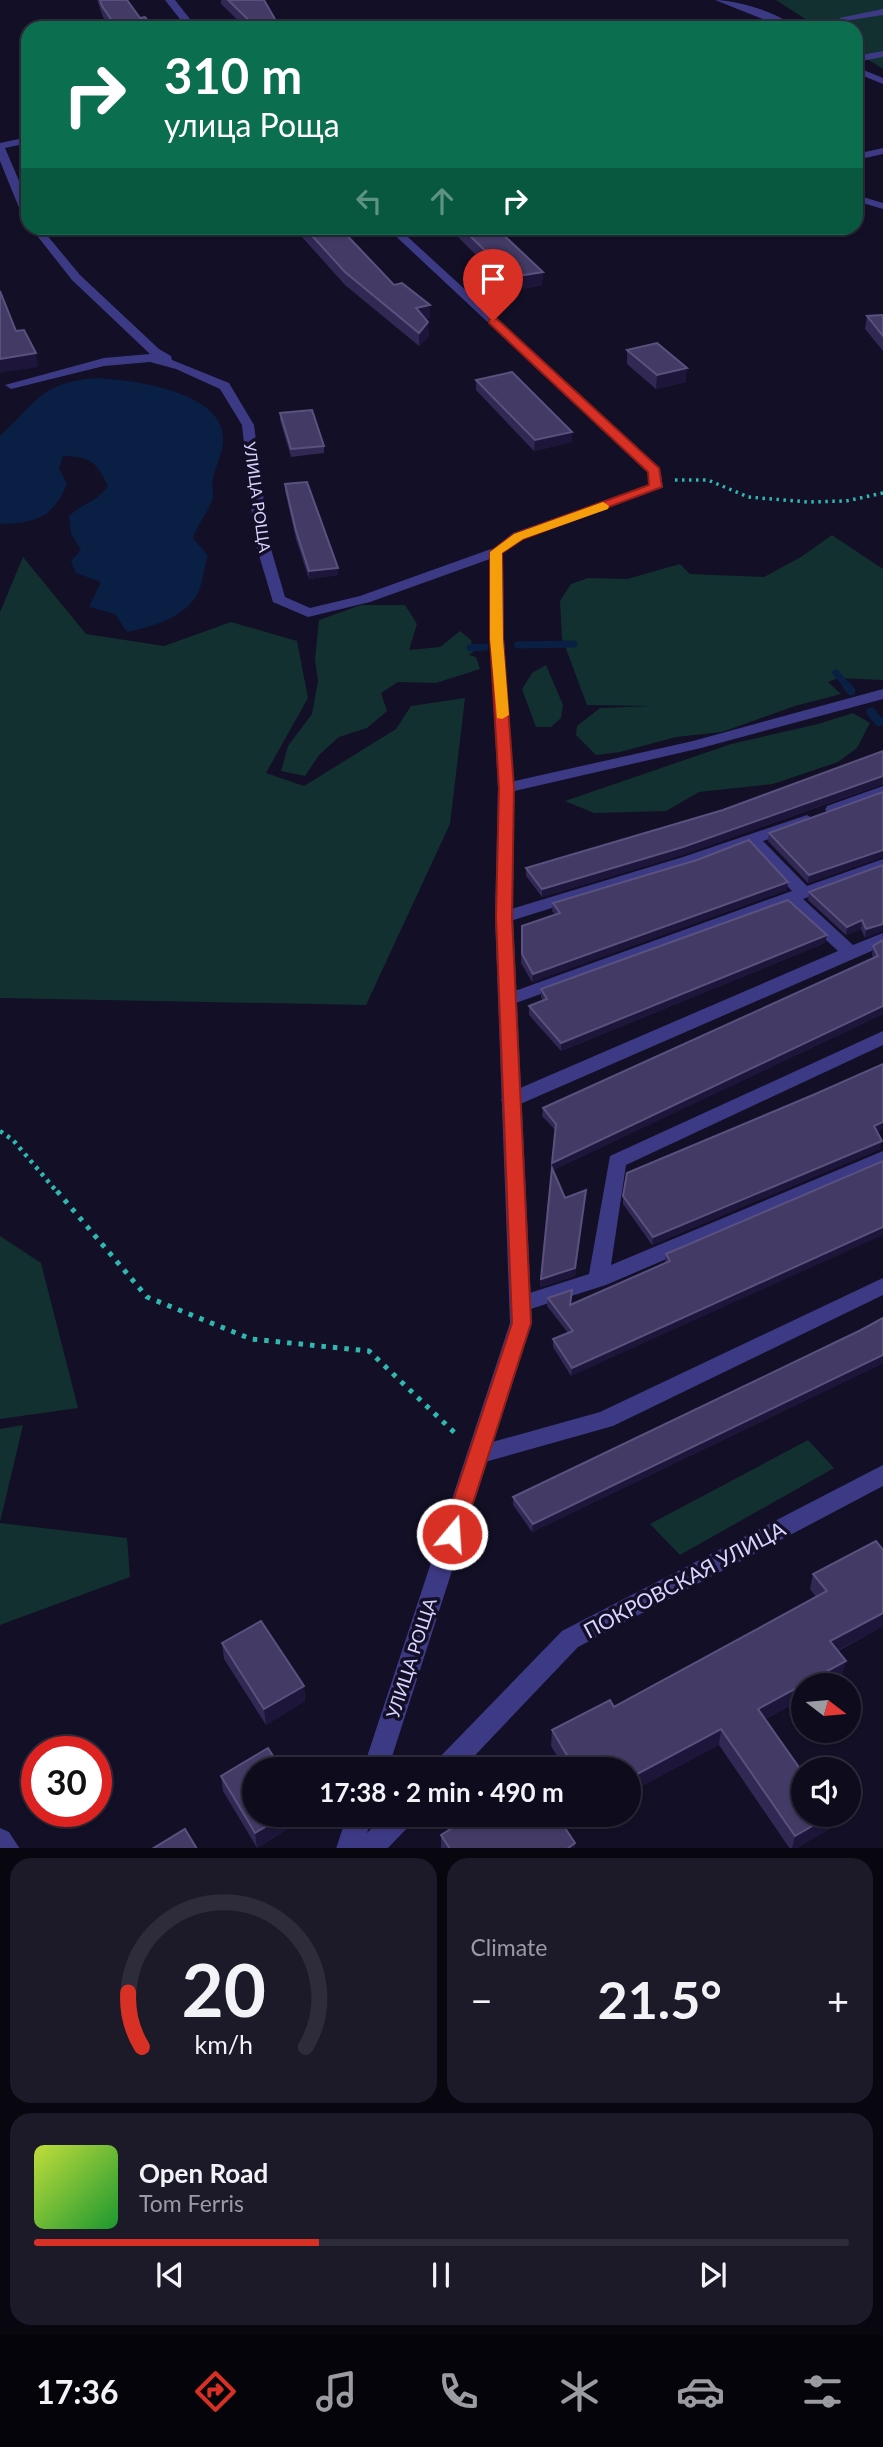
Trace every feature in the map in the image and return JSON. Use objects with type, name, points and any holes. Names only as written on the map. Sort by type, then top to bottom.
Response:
[{"type":"street","points":[[170,0],[186,21]]},
{"type":"street","points":[[720,0],[781,21]]},
{"type":"street","points":[[844,18],[883,12]]},
{"type":"street","points":[[863,58],[883,54]]},
{"type":"street","points":[[863,73],[883,81]]},
{"type":"street","points":[[21,142],[0,148],[21,198]]},
{"type":"street","points":[[863,155],[883,151]]},
{"type":"street","points":[[863,200],[883,206]]},
{"type":"street","name":"УЛИЦА РОЩА","points":[[40,235],[96,295],[155,352],[225,386],[248,425],[262,542],[278,599],[308,613],[365,599],[496,552],[518,536],[656,487],[655,480]]},
{"type":"street","points":[[400,235],[654,471],[655,480]]},
{"type":"street","name":"УЛИЦА РОЩА","points":[[12,385],[104,362],[150,358],[180,366]]},
{"type":"street","name":"УЛИЦА РОЩА","points":[[379,1757],[521,1323],[504,917],[506,788],[497,639],[496,552]]},
{"type":"street","points":[[506,788],[597,770],[800,719],[883,694]]},
{"type":"street","points":[[504,917],[752,839],[883,791]]},
{"type":"street","points":[[752,839],[798,896],[851,953]]},
{"type":"street","points":[[507,1000],[883,864]]},
{"type":"street","points":[[511,1100],[883,939]]},
{"type":"street","points":[[599,1279],[617,1161],[883,1037]]},
{"type":"street","points":[[521,1304],[599,1279],[883,1158]]},
{"type":"street","points":[[478,1455],[605,1420],[883,1286]]},
{"type":"street","name":"ПОКРОВСКАЯ УЛИЦА","points":[[457,1757],[570,1639],[883,1475]]},
{"type":"street","points":[[349,1848],[356,1827]]},
{"type":"street","points":[[370,1848],[390,1827]]},
{"type":"path","points":[[655,480],[708,480],[748,497],[808,502],[846,501],[883,493]]},
{"type":"path","points":[[0,1131],[13,1140],[147,1297],[251,1339],[369,1351],[478,1455]]},
{"type":"green space","points":[[776,0],[883,0],[883,69],[863,56],[863,21],[808,21]]},
{"type":"green space","points":[[832,535],[883,569],[883,680],[838,678],[828,682],[841,694],[795,706],[722,732],[676,737],[620,752],[596,755],[576,735],[577,726],[600,708],[652,706],[587,705],[562,638],[560,601],[571,584],[588,578],[627,579],[680,564],[690,574],[764,577],[801,557]]},
{"type":"green space","points":[[23,557],[86,634],[164,646],[231,622],[297,641],[308,698],[266,773],[304,786],[396,729],[411,706],[465,698],[450,824],[366,1005],[0,998],[0,612]]},
{"type":"green space","points":[[361,605],[405,605],[417,624],[409,650],[440,647],[460,631],[471,640],[473,652],[469,655],[476,657],[480,669],[436,683],[398,682],[381,693],[387,711],[367,728],[339,737],[319,755],[305,776],[281,771],[288,746],[312,714],[318,681],[315,659],[319,620]]},
{"type":"green space","points":[[546,665],[563,705],[561,718],[551,727],[536,727],[522,689],[532,673]]},
{"type":"green space","points":[[853,713],[870,723],[857,748],[838,762],[773,784],[699,792],[666,811],[594,813],[565,801],[731,744]]},
{"type":"green space","points":[[0,1236],[41,1263],[78,1408],[0,1419]]},
{"type":"green space","points":[[23,1425],[0,1522],[0,1429]]},
{"type":"green space","points":[[808,1440],[834,1468],[680,1555],[650,1524]]},
{"type":"green space","points":[[0,1523],[127,1538],[130,1577],[0,1625]]},
{"type":"water","points":[[97,378],[154,386],[195,400],[210,411],[220,425],[223,443],[212,484],[213,498],[193,538],[208,556],[198,593],[185,609],[167,620],[127,632],[115,614],[89,607],[101,582],[76,573],[71,561],[81,550],[71,534],[69,516],[99,496],[108,486],[92,462],[63,456],[59,468],[67,484],[56,504],[33,520],[0,524],[0,436],[51,389],[78,380]]},
{"type":"building","points":[[100,0],[127,0],[140,18],[145,17],[148,21],[112,21]]},
{"type":"building","points":[[228,0],[264,0],[276,21],[250,21]]},
{"type":"building","points":[[311,235],[347,235],[394,285],[402,283],[430,305],[416,308],[428,322],[419,333],[345,272]]},
{"type":"building","points":[[469,235],[503,235],[543,272],[512,277]]},
{"type":"building","points":[[0,291],[16,331],[24,330],[36,353],[0,359]]},
{"type":"building","points":[[883,315],[883,336],[867,316]]},
{"type":"building","points":[[657,343],[687,368],[657,375],[627,350]]},
{"type":"building","points":[[512,372],[572,432],[535,440],[476,380]]},
{"type":"building","points":[[312,410],[324,446],[291,449],[280,413]]},
{"type":"building","points":[[307,482],[338,568],[309,571],[285,484]]},
{"type":"building","points":[[883,751],[883,776],[683,847],[542,889],[526,868],[723,810]]},
{"type":"building","points":[[883,792],[883,850],[809,875],[769,833]]},
{"type":"building","points":[[749,840],[788,882],[533,974],[522,954],[522,926],[560,913],[553,903],[697,860]]},
{"type":"building","points":[[883,865],[883,924],[866,929],[862,920],[847,927],[809,892]]},
{"type":"building","points":[[788,900],[827,935],[561,1043],[529,1006],[547,999],[541,989]]},
{"type":"building","points":[[883,940],[883,1006],[552,1163],[556,1124],[543,1108],[878,956],[873,946]]},
{"type":"building","points":[[883,1064],[883,1122],[874,1126],[882,1141],[653,1237],[623,1196],[627,1173]]},
{"type":"building","points":[[883,1161],[883,1227],[572,1368],[553,1339],[573,1331],[548,1298],[572,1290],[570,1305],[670,1261],[666,1254]]},
{"type":"building","points":[[552,1168],[565,1198],[586,1190],[575,1268],[541,1279]]},
{"type":"building","points":[[883,1318],[883,1355],[533,1524],[513,1497],[861,1330]]},
{"type":"building","points":[[876,1541],[883,1550],[883,1613],[830,1641],[846,1661],[824,1673],[791,1673],[791,1691],[758,1709],[792,1757],[791,1827],[810,1827],[795,1836],[721,1729],[641,1772],[641,1757],[568,1757],[552,1730],[610,1700],[614,1707],[827,1591],[813,1574]]},
{"type":"building","points":[[261,1621],[304,1686],[264,1709],[222,1643]]},
{"type":"building","points":[[268,1748],[274,1757],[253,1757]]},
{"type":"building","points":[[242,1763],[242,1811],[221,1776]]},
{"type":"building","points":[[251,1827],[265,1827],[255,1833]]},
{"type":"building","points":[[454,1827],[564,1827],[575,1843],[568,1848],[449,1848],[441,1835]]},
{"type":"building","points":[[185,1829],[196,1848],[154,1848]]},
{"type":"waterway","points":[[518,645],[574,644]]},
{"type":"waterway","points":[[470,648],[485,647]]},
{"type":"waterway","points":[[836,673],[849,688]]},
{"type":"waterway","points":[[847,686],[851,691]]},
{"type":"waterway","points":[[871,712],[879,722],[883,721]]},
{"type":"slow traffic","points":[[502,715],[497,639],[496,552],[518,536],[603,506]]},
{"type":"route","points":[[452,1534],[521,1323],[504,917],[506,788],[497,639],[496,552],[518,536],[656,487],[654,471],[493,321]]}]
